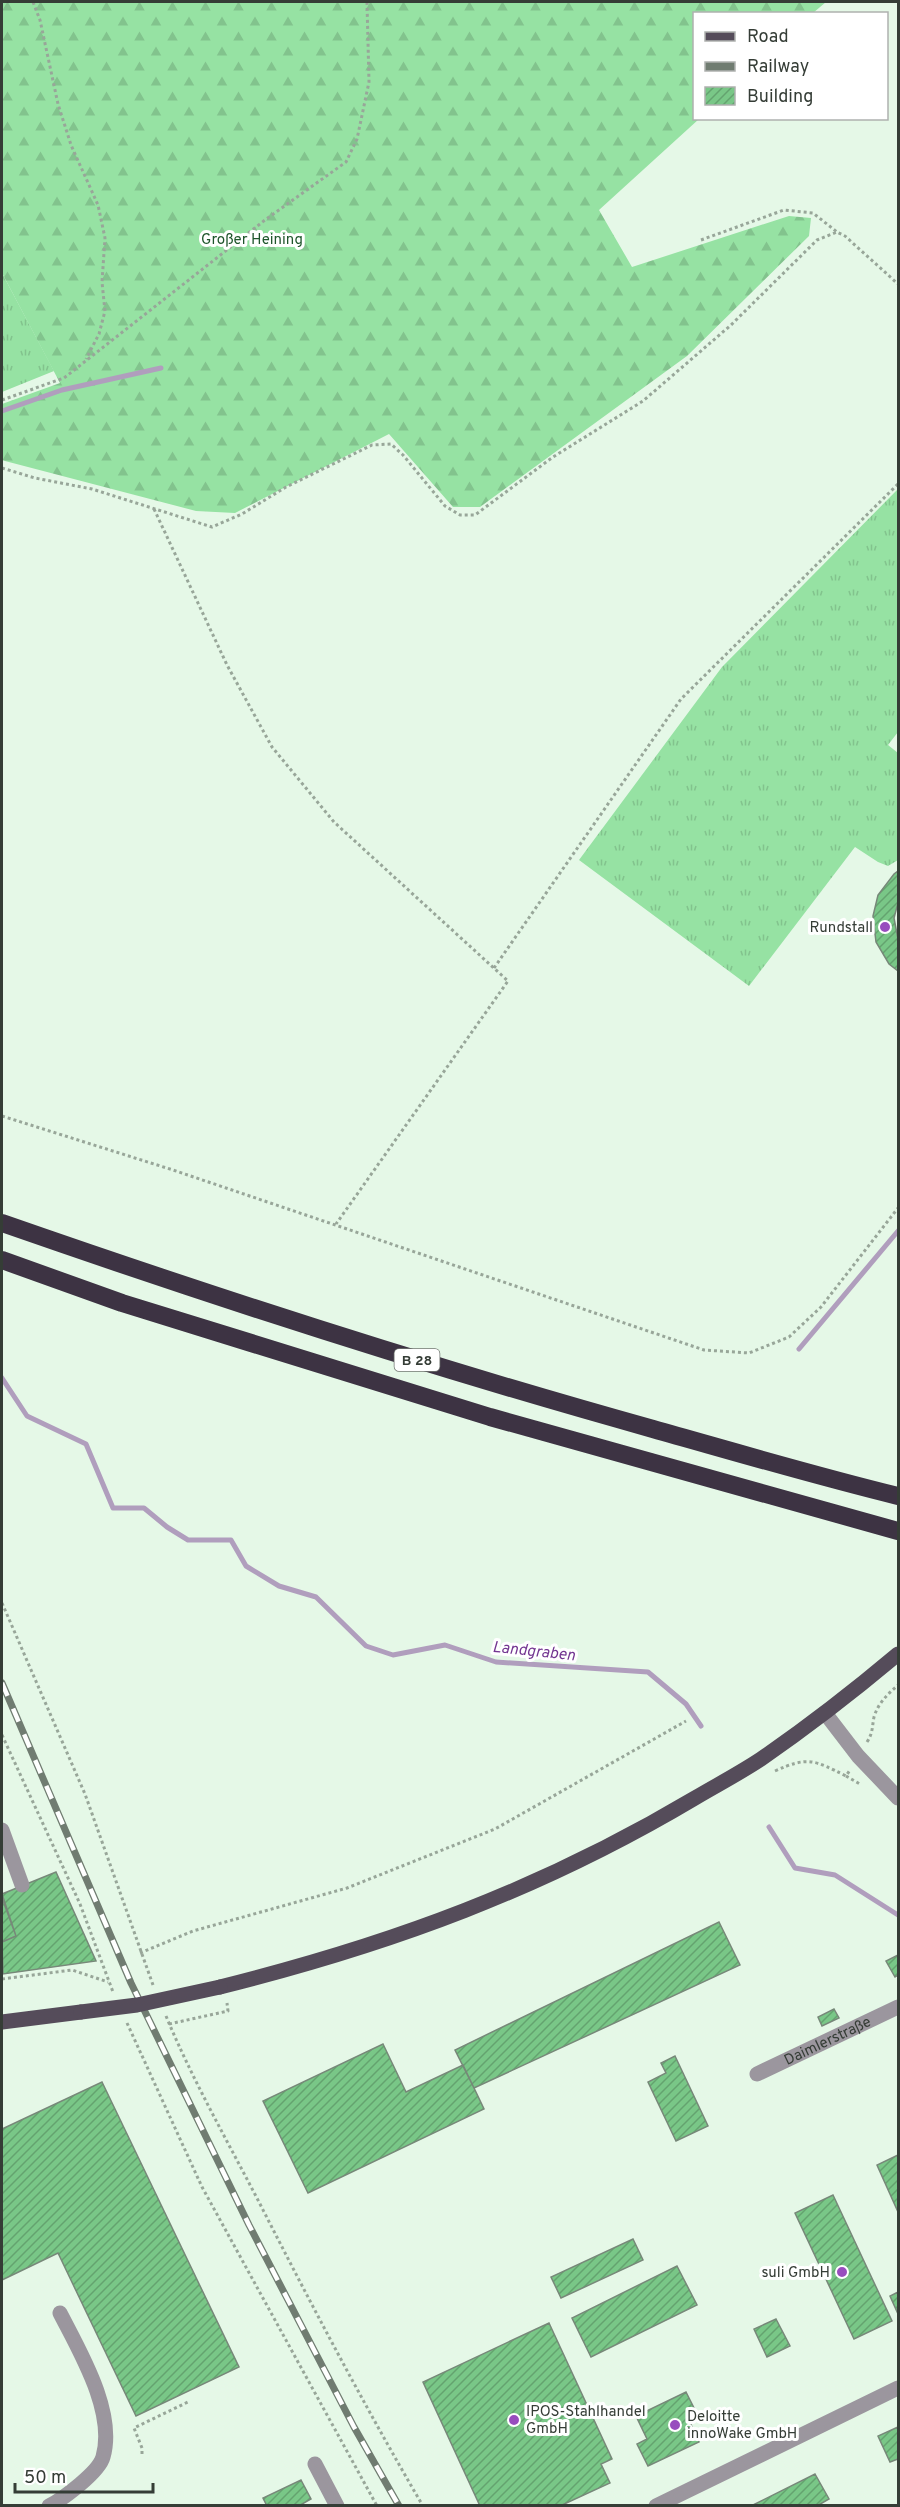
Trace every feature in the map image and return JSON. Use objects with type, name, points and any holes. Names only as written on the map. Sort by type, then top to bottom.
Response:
[{"type":"highway","name":"B 28","points":[[2,1223],[129,1268],[510,1389],[898,1496]]},
{"type":"highway","name":"B 28","points":[[2,1260],[122,1304],[490,1417],[898,1531]]},
{"type":"main road","points":[[2,2022],[137,2005],[220,1988],[359,1950],[516,1892],[640,1831],[759,1760],[825,1713],[898,1654]]},
{"type":"street","points":[[825,1713],[858,1756],[898,1798]]},
{"type":"street","points":[[2,1830],[22,1885]]},
{"type":"street","name":"Daimlerstraße","points":[[757,2074],[898,2007]]},
{"type":"street","points":[[49,2505],[88,2478],[103,2459],[107,2432],[86,2363],[60,2313]]},
{"type":"street","points":[[657,2505],[898,2388]]},
{"type":"street","points":[[315,2464],[337,2505]]},
{"type":"path","points":[[33,2],[40,20],[58,104],[71,145],[98,205],[105,238],[102,282],[105,311],[99,334],[86,361]]},
{"type":"path","points":[[2,400],[64,378],[264,220],[346,162],[357,139],[369,82],[367,2]]},
{"type":"path","points":[[700,240],[784,210],[813,213],[845,236],[898,284]]},
{"type":"path","points":[[2,468],[35,478],[92,489],[212,528],[242,514],[286,487],[372,445],[382,443],[391,444],[403,454],[445,506],[460,515],[475,515],[553,457],[643,401],[731,326],[817,240],[837,232]]},
{"type":"path","points":[[495,968],[681,699],[898,484]]},
{"type":"path","points":[[154,509],[227,664],[272,747],[334,822],[508,981],[336,1224]]},
{"type":"path","points":[[2,1116],[336,1224],[704,1350],[749,1353],[789,1337],[821,1307],[898,1208]]},
{"type":"path","points":[[2,1603],[85,1794],[156,1993]]},
{"type":"path","points":[[140,1953],[193,1931],[347,1888],[495,1829],[686,1721]]},
{"type":"path","points":[[2,1736],[80,1904],[113,1992]]},
{"type":"path","points":[[2,1979],[72,1970],[108,1982]]},
{"type":"path","points":[[169,2024],[228,2011],[226,2003]]},
{"type":"path","points":[[123,2014],[202,2187],[377,2505]]},
{"type":"path","points":[[165,2014],[314,2309],[386,2443],[423,2505]]},
{"type":"path","points":[[142,2454],[134,2428],[190,2401]]},
{"type":"green space","name":"Großer Heining","points":[[2,2],[826,2],[814,12],[693,12],[693,120],[698,120],[599,210],[632,267],[789,216],[811,218],[809,236],[687,356],[480,507],[453,507],[389,434],[235,513],[196,511],[2,460],[2,404],[60,383],[2,273]]},
{"type":"green space","points":[[2,273],[54,371],[2,392]]},
{"type":"green space","points":[[898,489],[898,732],[888,745],[898,753],[898,860],[888,866],[855,847],[749,986],[579,860],[722,667]]},
{"type":"building","name":"Rundstall","points":[[898,871],[898,903],[894,918],[898,939],[898,971],[889,964],[876,942],[873,916],[878,895]]},
{"type":"building","points":[[56,1872],[96,1961],[3,1974],[2,1942],[16,1936],[2,1894]]},
{"type":"building","points":[[2,1898],[16,1936],[2,1942]]},
{"type":"building","points":[[719,1922],[740,1965],[474,2088],[455,2050]]},
{"type":"building","points":[[898,1955],[898,1975],[895,1977],[886,1961]]},
{"type":"building","points":[[834,2009],[839,2018],[822,2026],[818,2017]]},
{"type":"building","points":[[383,2044],[406,2092],[463,2065],[484,2109],[308,2193],[263,2101]]},
{"type":"building","points":[[675,2056],[708,2126],[676,2141],[648,2082],[666,2073],[661,2063]]},
{"type":"building","points":[[102,2082],[239,2367],[136,2416],[58,2253],[2,2280],[2,2129]]},
{"type":"building","points":[[898,2155],[898,2212],[877,2165]]},
{"type":"building","points":[[833,2195],[892,2321],[854,2339],[795,2213]]},
{"type":"building","points":[[633,2239],[643,2260],[561,2298],[551,2277]]},
{"type":"building","points":[[677,2266],[697,2305],[591,2357],[572,2318]]},
{"type":"building","points":[[898,2292],[898,2314],[890,2296]]},
{"type":"building","points":[[776,2319],[790,2346],[767,2357],[754,2329]]},
{"type":"building","points":[[549,2323],[612,2459],[601,2464],[610,2483],[560,2506],[480,2506],[423,2382]]},
{"type":"building","points":[[686,2392],[696,2412],[687,2416],[699,2442],[648,2466],[637,2444],[647,2439],[636,2416]]},
{"type":"building","points":[[898,2427],[898,2459],[890,2462],[878,2436]]},
{"type":"building","points":[[815,2474],[829,2499],[817,2506],[751,2506]]},
{"type":"building","points":[[301,2480],[311,2499],[302,2504],[303,2506],[267,2506],[263,2498]]},
{"type":"waterway","points":[[2,411],[62,390],[161,368]]},
{"type":"waterway","points":[[799,1349],[898,1231]]},
{"type":"waterway","name":"Landgraben","points":[[2,1378],[27,1416],[86,1444],[113,1508],[144,1508],[167,1527],[188,1540],[231,1540],[246,1566],[279,1586],[316,1597],[366,1646],[393,1655],[445,1645],[496,1662],[648,1672],[686,1704],[701,1726]]},
{"type":"waterway","name":"Landgraben","points":[[769,1827],[795,1868],[835,1875],[898,1915]]},
{"type":"railway","points":[[2,1683],[131,1983],[249,2225],[354,2427],[399,2506]]},
{"type":"place","name":"Rundstall","points":[[885,927]]},
{"type":"place","name":"suli GmbH","points":[[842,2272]]},
{"type":"place","name":"IPOS-Stahlhandel GmbH","points":[[514,2420]]},
{"type":"place","name":"Deloitte innoWake GmbH","points":[[675,2425]]}]
